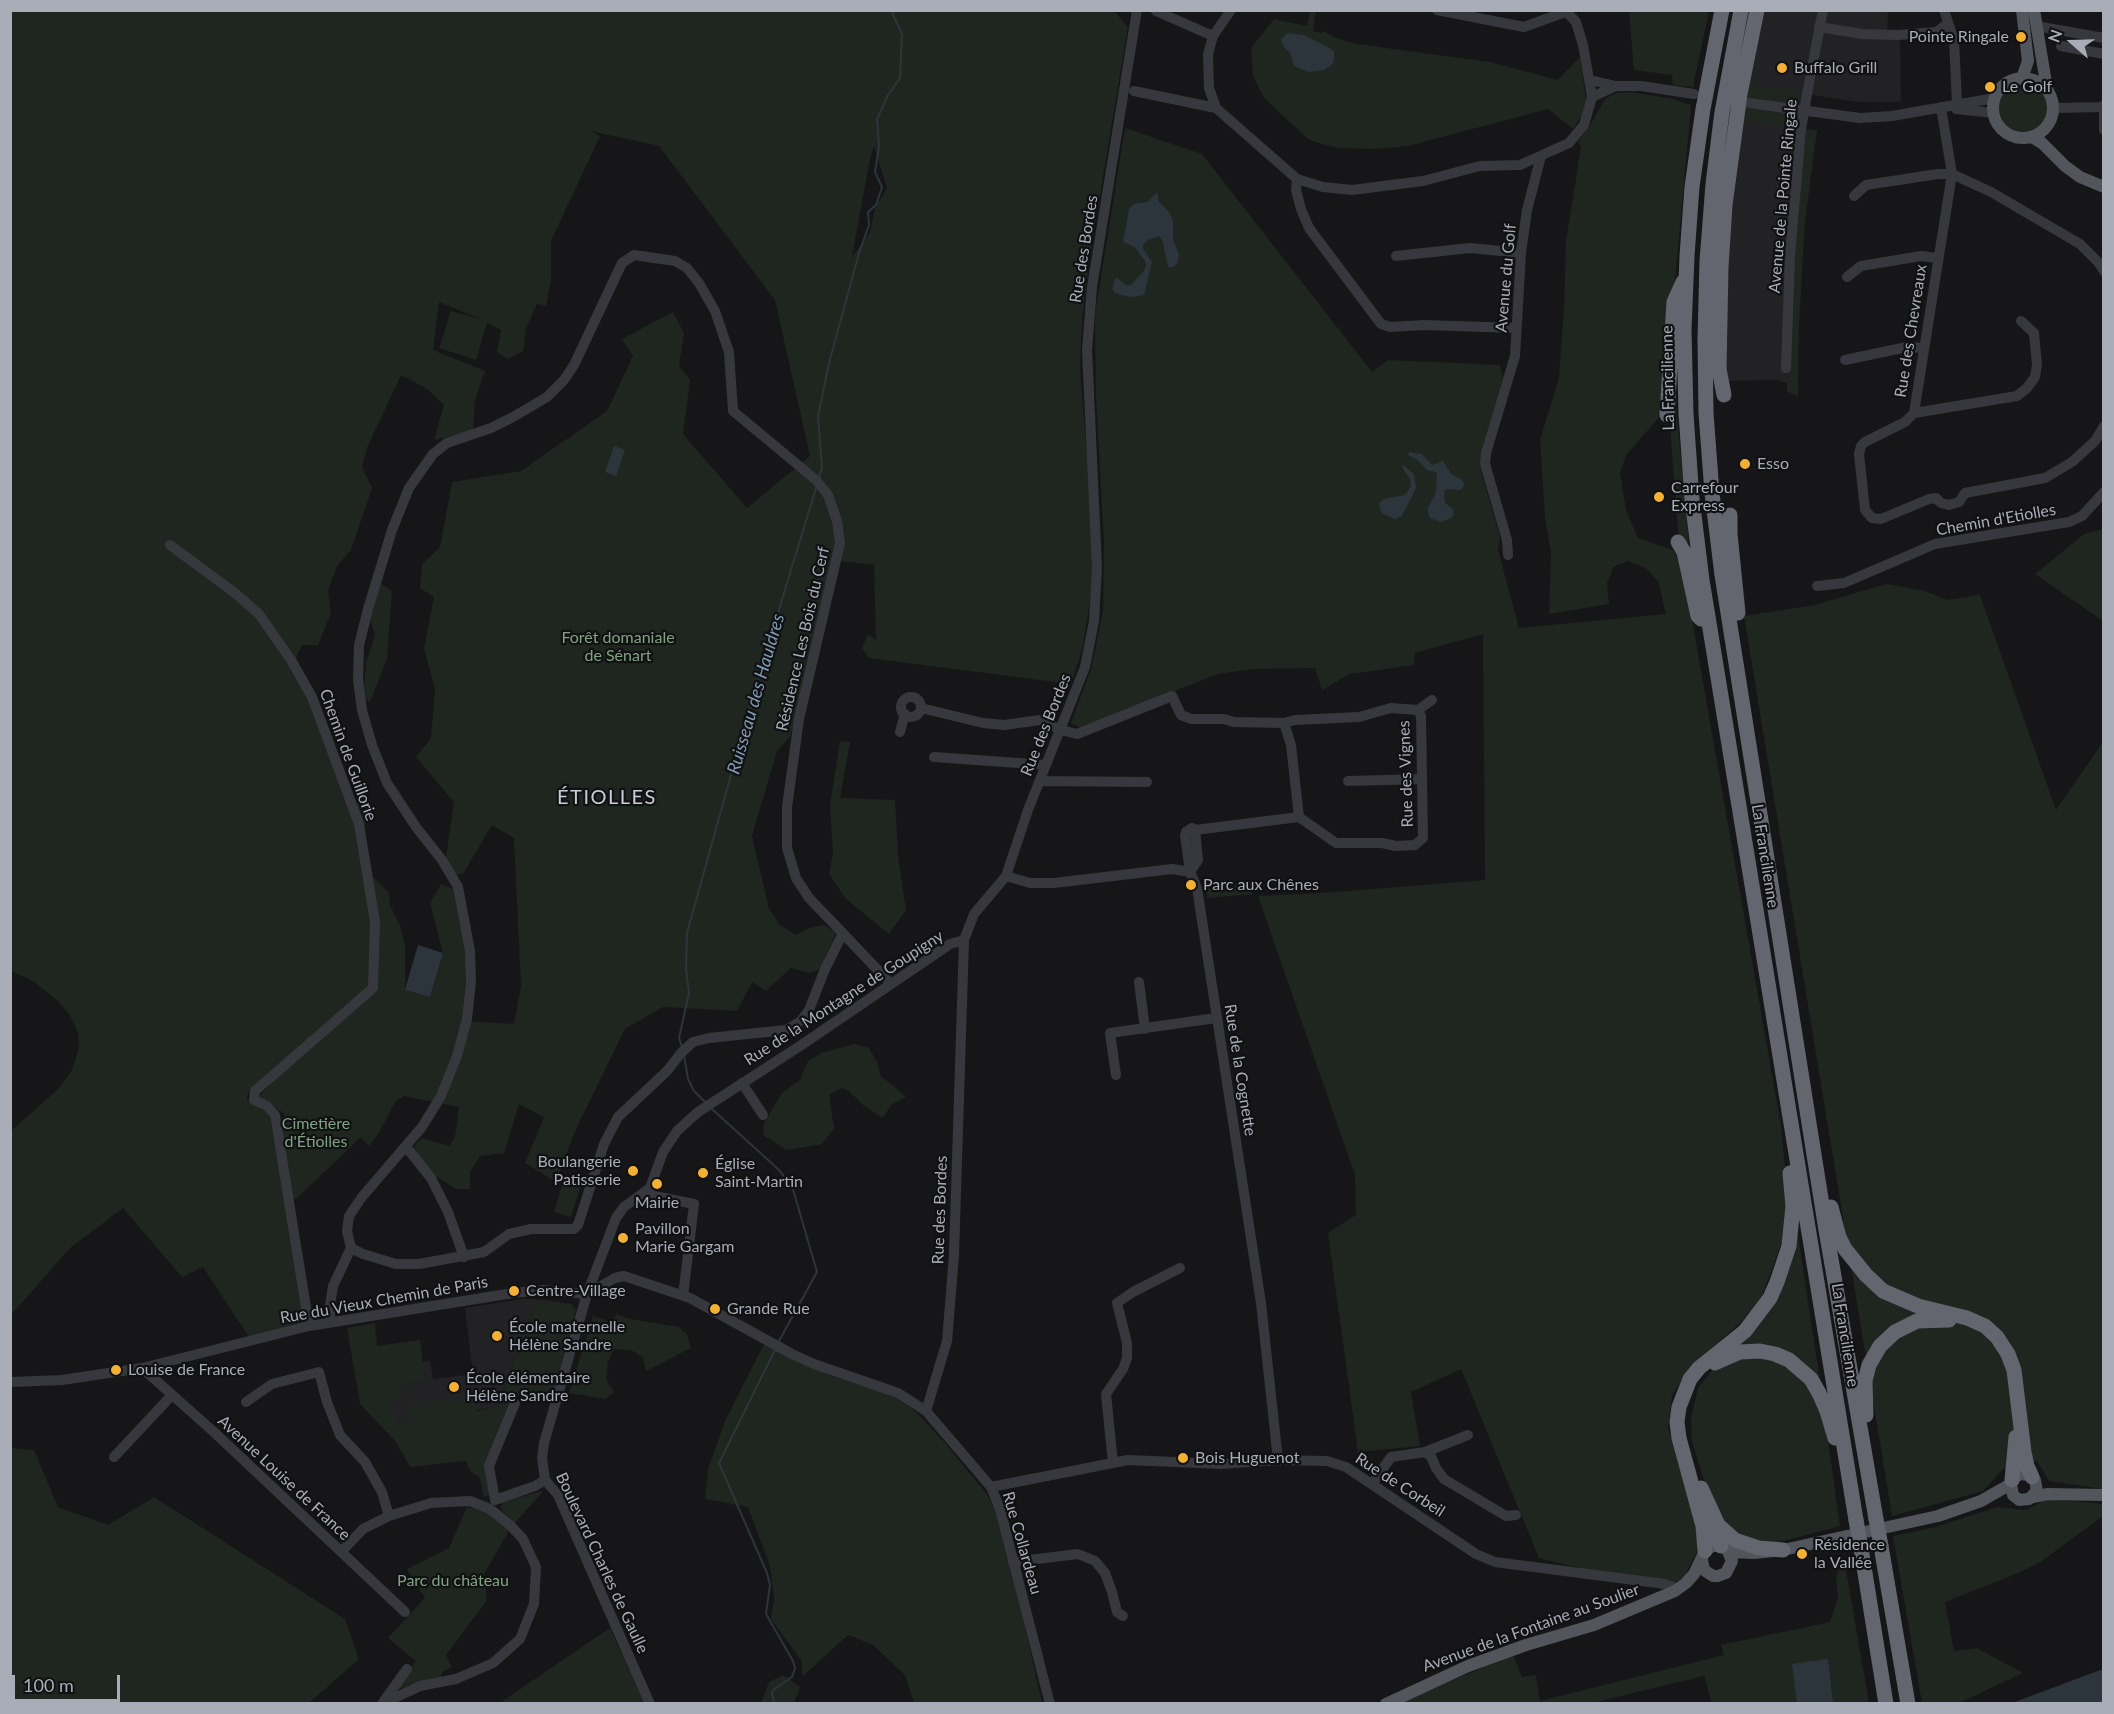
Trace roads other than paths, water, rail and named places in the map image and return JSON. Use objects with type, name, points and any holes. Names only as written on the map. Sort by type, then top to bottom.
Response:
[{"type":"highway","name":"La Francilienne","points":[[1722,10],[1695,164],[1686,274],[1684,330],[1686,414],[1692,499],[1710,631],[1886,1704]]},
{"type":"highway","name":"La Francilienne","points":[[1741,10],[1722,112],[1707,261],[1706,413],[1712,493],[1732,636],[1832,1265],[1908,1703]]},
{"type":"highway","points":[[1724,395],[1719,369],[1725,205],[1740,94],[1756,10]]},
{"type":"highway","points":[[1667,415],[1674,302],[1686,274]]},
{"type":"highway","points":[[1730,515],[1738,613],[1732,636]]},
{"type":"highway","points":[[1678,542],[1684,552],[1698,616],[1710,631]]},
{"type":"highway","points":[[1703,1556],[1703,1526],[1679,1438],[1677,1422],[1679,1407],[1690,1379],[1699,1368],[1745,1331],[1759,1315],[1777,1282],[1789,1246],[1791,1226],[1792,1189],[1786,1148],[1791,1126]]},
{"type":"highway","points":[[1816,1162],[1826,1174],[1833,1218],[1839,1237],[1854,1260],[1875,1284],[1906,1302],[1977,1322],[1985,1326],[2001,1343],[2014,1370],[2024,1452],[2027,1466],[2034,1478]]},
{"type":"highway","points":[[1864,1448],[1868,1432],[1865,1381],[1869,1365],[1880,1346],[1895,1332],[1917,1321],[1939,1319],[1961,1322],[1980,1330],[1993,1341],[2007,1366],[2012,1388],[2015,1424],[2016,1448],[2012,1482]]},
{"type":"highway","points":[[1725,1549],[1715,1536],[1703,1505],[1701,1488],[1685,1429],[1684,1412],[1690,1393],[1701,1375],[1714,1364],[1740,1352],[1760,1351],[1775,1354],[1800,1368],[1811,1379],[1819,1393],[1837,1444],[1845,1452]]},
{"type":"highway","points":[[1701,1488],[1718,1525],[1735,1540],[1759,1548],[1783,1550]]},
{"type":"main road","points":[[2022,10],[2028,61],[2022,78]]},
{"type":"main road","points":[[2034,10],[2047,89]]},
{"type":"main road","points":[[2022,78],[2039,82],[2047,89],[2051,96],[2052,116],[2045,128],[2032,137],[2020,138],[2011,135],[1997,122],[1994,112],[1995,98],[2001,88],[2011,81],[2022,78]]},
{"type":"main road","points":[[2045,128],[2055,151],[2082,173],[2103,182]]},
{"type":"main road","points":[[2032,137],[2080,177],[2103,187]]},
{"type":"main road","points":[[1725,1549],[1732,1561],[1726,1573],[1713,1576],[1704,1570],[1703,1556],[1712,1546],[1754,1553],[1783,1550],[1938,1516],[1981,1501],[2021,1474],[2065,1494]]},
{"type":"main road","points":[[2033,1497],[2037,1487],[2034,1478]]},
{"type":"main road","points":[[2012,1482],[2013,1495],[2019,1500]]},
{"type":"main road","points":[[1731,1566],[1747,1560],[1949,1520],[1997,1500],[2026,1500],[2048,1494],[2103,1495]]},
{"type":"main road","name":"Avenue de la Fontaine au Soulier","points":[[1386,1704],[1468,1666],[1526,1645],[1594,1625],[1675,1591],[1686,1583],[1698,1569],[1703,1556]]},
{"type":"main road","name":"Avenue de la Fontaine au Soulier","points":[[1686,1583],[1718,1576]]},
{"type":"street","name":"Rue des Bordes","points":[[926,1411],[947,1341],[949,1320],[954,1255],[964,940],[974,914],[1006,876],[1084,667],[1096,604],[1097,568],[1088,350],[1092,287],[1137,10]]},
{"type":"street","points":[[1156,10],[1213,36]]},
{"type":"street","points":[[1231,10],[1213,36],[1208,54],[1209,88],[1216,108],[1297,179],[1323,188],[1352,190],[1422,181],[1480,166],[1520,165],[1569,143],[1584,125],[1592,97],[1583,45],[1576,22],[1565,11],[1524,27],[1437,10]]},
{"type":"street","name":"Avenue de la Pointe Ringale","points":[[1786,368],[1790,255],[1801,129],[1823,10]]},
{"type":"street","points":[[1944,10],[1954,40],[1957,103]]},
{"type":"street","points":[[1819,27],[1862,34],[1898,35],[1937,32],[1947,24]]},
{"type":"street","points":[[2036,26],[2103,38]]},
{"type":"street","points":[[2061,46],[2103,54]]},
{"type":"street","points":[[1590,80],[1616,86],[1641,86],[1694,94]]},
{"type":"street","points":[[1592,97],[1616,86]]},
{"type":"street","points":[[1134,91],[1216,108]]},
{"type":"street","points":[[1749,104],[1860,118],[1892,116],[1995,98]]},
{"type":"street","points":[[2053,108],[2103,106],[2103,129]]},
{"type":"street","points":[[1941,107],[1994,112]]},
{"type":"street","name":"Rue des Chevreaux","points":[[1941,107],[1952,174],[1914,414],[1905,422],[1864,442],[1861,446],[1859,454],[1865,510],[1872,518],[1881,519],[1929,499],[1936,498],[1941,503],[1949,505],[1959,502],[1965,493],[2045,478],[2072,462],[2095,441],[2103,426]]},
{"type":"street","name":"Avenue du Golf","points":[[1508,555],[1507,540],[1485,464],[1486,453],[1515,356],[1521,253],[1533,184],[1541,156]]},
{"type":"street","points":[[1520,165],[1533,184]]},
{"type":"street","points":[[1854,196],[1866,185],[1952,174],[1991,192],[2080,243],[2098,262],[2103,271]]},
{"type":"street","points":[[1297,179],[1296,190],[1309,228],[1381,324],[1390,327],[1424,325],[1516,328]]},
{"type":"street","points":[[1396,256],[1470,248],[1521,253]]},
{"type":"street","name":"Résidence Les Bois du Cerf","points":[[330,1322],[333,1286],[351,1248],[347,1232],[349,1216],[362,1197],[422,1127],[441,1096],[457,1056],[467,1019],[471,981],[469,941],[458,888],[442,860],[416,827],[387,783],[372,745],[362,710],[358,680],[359,645],[368,609],[392,530],[409,488],[433,454],[447,443],[491,428],[547,397],[564,380],[574,365],[622,263],[634,255],[675,261],[687,268],[699,283],[715,311],[729,352],[733,411],[818,482],[828,495],[837,522],[840,543],[799,719],[787,807],[787,849],[796,878],[809,898],[891,984]]},
{"type":"street","points":[[1847,277],[1861,266],[1921,256],[1938,258]]},
{"type":"street","points":[[1914,414],[2017,396],[2027,388],[2034,377],[2037,365],[2034,333],[2021,321]]},
{"type":"street","points":[[1845,360],[1907,347],[1923,348]]},
{"type":"street","name":"Chemin d'Etiolles","points":[[1817,586],[1844,583],[1935,544],[2069,522],[2082,516],[2103,492]]},
{"type":"street","name":"Chemin de Guillorie","points":[[170,545],[235,592],[259,614],[291,660],[312,698],[359,824],[375,922],[373,988],[255,1091],[254,1100],[267,1106],[275,1115],[309,1326]]},
{"type":"street","points":[[921,708],[1004,726],[1040,720],[1061,730],[1077,734],[1172,696],[1181,715],[1191,719],[1284,723],[1295,720],[1359,717],[1390,708],[1418,710],[1432,700]]},
{"type":"street","points":[[900,732],[905,714],[902,705],[908,698],[918,700],[921,708],[919,713],[914,716],[905,714]]},
{"type":"street","name":"Rue des Vignes","points":[[1299,817],[1336,843],[1415,845],[1424,838],[1421,716],[1418,710]]},
{"type":"street","points":[[1006,876],[1029,883],[1054,883],[1172,869],[1190,872],[1198,860],[1195,830],[1299,817],[1291,745],[1284,723]]},
{"type":"street","points":[[934,757],[1046,765]]},
{"type":"street","points":[[1348,782],[1422,779]]},
{"type":"street","points":[[1040,781],[1147,782]]},
{"type":"street","name":"Rue de la Cognette","points":[[1190,872],[1197,888],[1261,1303],[1278,1460]]},
{"type":"street","points":[[351,1248],[396,1264],[419,1264],[484,1252],[509,1234],[531,1229],[574,1229],[578,1226],[604,1143],[618,1117],[667,1071],[693,1042],[709,1038],[786,1030],[801,1022],[809,1010],[825,969],[843,933]]},
{"type":"street","name":"Rue de la Montagne de Goupigny","points":[[646,1191],[657,1173],[663,1152],[677,1131],[698,1112],[950,944],[964,940]]},
{"type":"street","points":[[1139,982],[1145,1029]]},
{"type":"street","points":[[1116,1075],[1110,1034],[1216,1018]]},
{"type":"street","name":"Rue de la Montagne de Goupigny","points":[[742,1083],[763,1115]]},
{"type":"street","points":[[406,1147],[431,1178],[448,1212],[464,1257]]},
{"type":"street","points":[[646,1191],[654,1196],[694,1204],[682,1296]]},
{"type":"street","name":"Boulevard Charles de Gaulle","points":[[646,1191],[620,1212],[587,1294],[542,1452],[545,1480],[558,1496],[650,1704]]},
{"type":"street","points":[[1113,1463],[1106,1394],[1123,1369],[1127,1358],[1118,1303],[1133,1292],[1180,1268]]},
{"type":"street","points":[[587,1294],[615,1278],[624,1276],[682,1296],[792,1354],[898,1393],[926,1411]]},
{"type":"street","name":"Rue du Vieux Chemin de Paris","points":[[10,1382],[62,1380],[142,1368],[309,1326],[513,1293],[543,1290],[587,1294]]},
{"type":"street","name":"Avenue Louise de France","points":[[142,1368],[405,1612]]},
{"type":"street","points":[[246,1402],[272,1384],[319,1372],[327,1402],[340,1435],[365,1462],[382,1492],[389,1516]]},
{"type":"street","points":[[114,1457],[172,1395]]},
{"type":"street","points":[[382,1703],[420,1686],[456,1679],[493,1663],[520,1639],[534,1604],[536,1567],[523,1539],[493,1504],[489,1466],[515,1403]]},
{"type":"street","name":"Rue Collardeau","points":[[926,1411],[991,1487],[1000,1509],[1050,1704]]},
{"type":"street","points":[[1372,1484],[1391,1457],[1425,1452],[1467,1435]]},
{"type":"street","points":[[1425,1452],[1431,1456],[1444,1479],[1506,1516],[1516,1515]]},
{"type":"street","name":"Rue de Corbeil","points":[[991,1487],[1003,1483],[1041,1479],[1086,1467],[1128,1460],[1222,1464],[1278,1460],[1327,1461],[1346,1467],[1476,1554],[1495,1562],[1665,1584],[1673,1587],[1675,1591]]},
{"type":"street","points":[[341,1552],[363,1529],[389,1516],[431,1503],[493,1504],[545,1480]]},
{"type":"street","points":[[1013,1562],[1078,1554],[1095,1561],[1105,1573],[1117,1612],[1123,1616]]},
{"type":"street","points":[[382,1703],[407,1670]]},
{"type":"waterway","name":"Ruisseau des Hauldres","points":[[819,477],[822,468],[818,417],[829,363],[859,253],[869,225],[868,212],[876,205],[882,187],[875,172],[879,147],[877,119],[888,95],[900,78],[902,34],[891,10]]},
{"type":"waterway","name":"Ruisseau des Hauldres","points":[[682,1047],[679,1038],[689,993],[686,968],[687,933],[756,685],[816,488]]},
{"type":"waterway","name":"Ruisseau des Hauldres","points":[[684,1055],[688,1079],[694,1091],[706,1103]]},
{"type":"waterway","name":"Ruisseau des Hauldres","points":[[712,1109],[778,1169],[792,1186],[817,1272],[779,1341]]},
{"type":"waterway","name":"Ruisseau des Hauldres","points":[[775,1350],[719,1463],[767,1573],[770,1585],[766,1614],[795,1668],[792,1677],[773,1690],[775,1704]]},
{"type":"place","name":"Pointe Ringale","points":[[2021,37]]},
{"type":"place","name":"Buffalo Grill","points":[[1782,68]]},
{"type":"place","name":"Le Golf","points":[[1990,87]]},
{"type":"place","name":"Esso","points":[[1745,464]]},
{"type":"place","name":"Carrefour Express","points":[[1659,497]]},
{"type":"place","name":"Parc aux Chênes","points":[[1191,885]]},
{"type":"place","name":"Boulangerie Patisserie","points":[[633,1171]]},
{"type":"place","name":"Église Saint-Martin","points":[[703,1173]]},
{"type":"place","name":"Mairie","points":[[657,1184]]},
{"type":"place","name":"Pavillon Marie Gargam","points":[[623,1238]]},
{"type":"place","name":"Centre-Village","points":[[514,1291]]},
{"type":"place","name":"Grande Rue","points":[[715,1309]]},
{"type":"place","name":"École maternelle Hélène Sandre","points":[[497,1336]]},
{"type":"place","name":"Louise de France","points":[[116,1370]]},
{"type":"place","name":"École élémentaire Hélène Sandre","points":[[454,1387]]},
{"type":"place","name":"Bois Huguenot","points":[[1183,1458]]},
{"type":"place","name":"Résidence la Vallée","points":[[1802,1554]]},
{"type":"district","name":"ÉTIOLLES","points":[[607,798]]},
{"type":"park label","name":"Forêt domaniale de Sénart","points":[[618,647]]},
{"type":"park label","name":"Cimetière d'Étiolles","points":[[316,1133]]},
{"type":"park label","name":"Parc du château","points":[[453,1581]]}]
